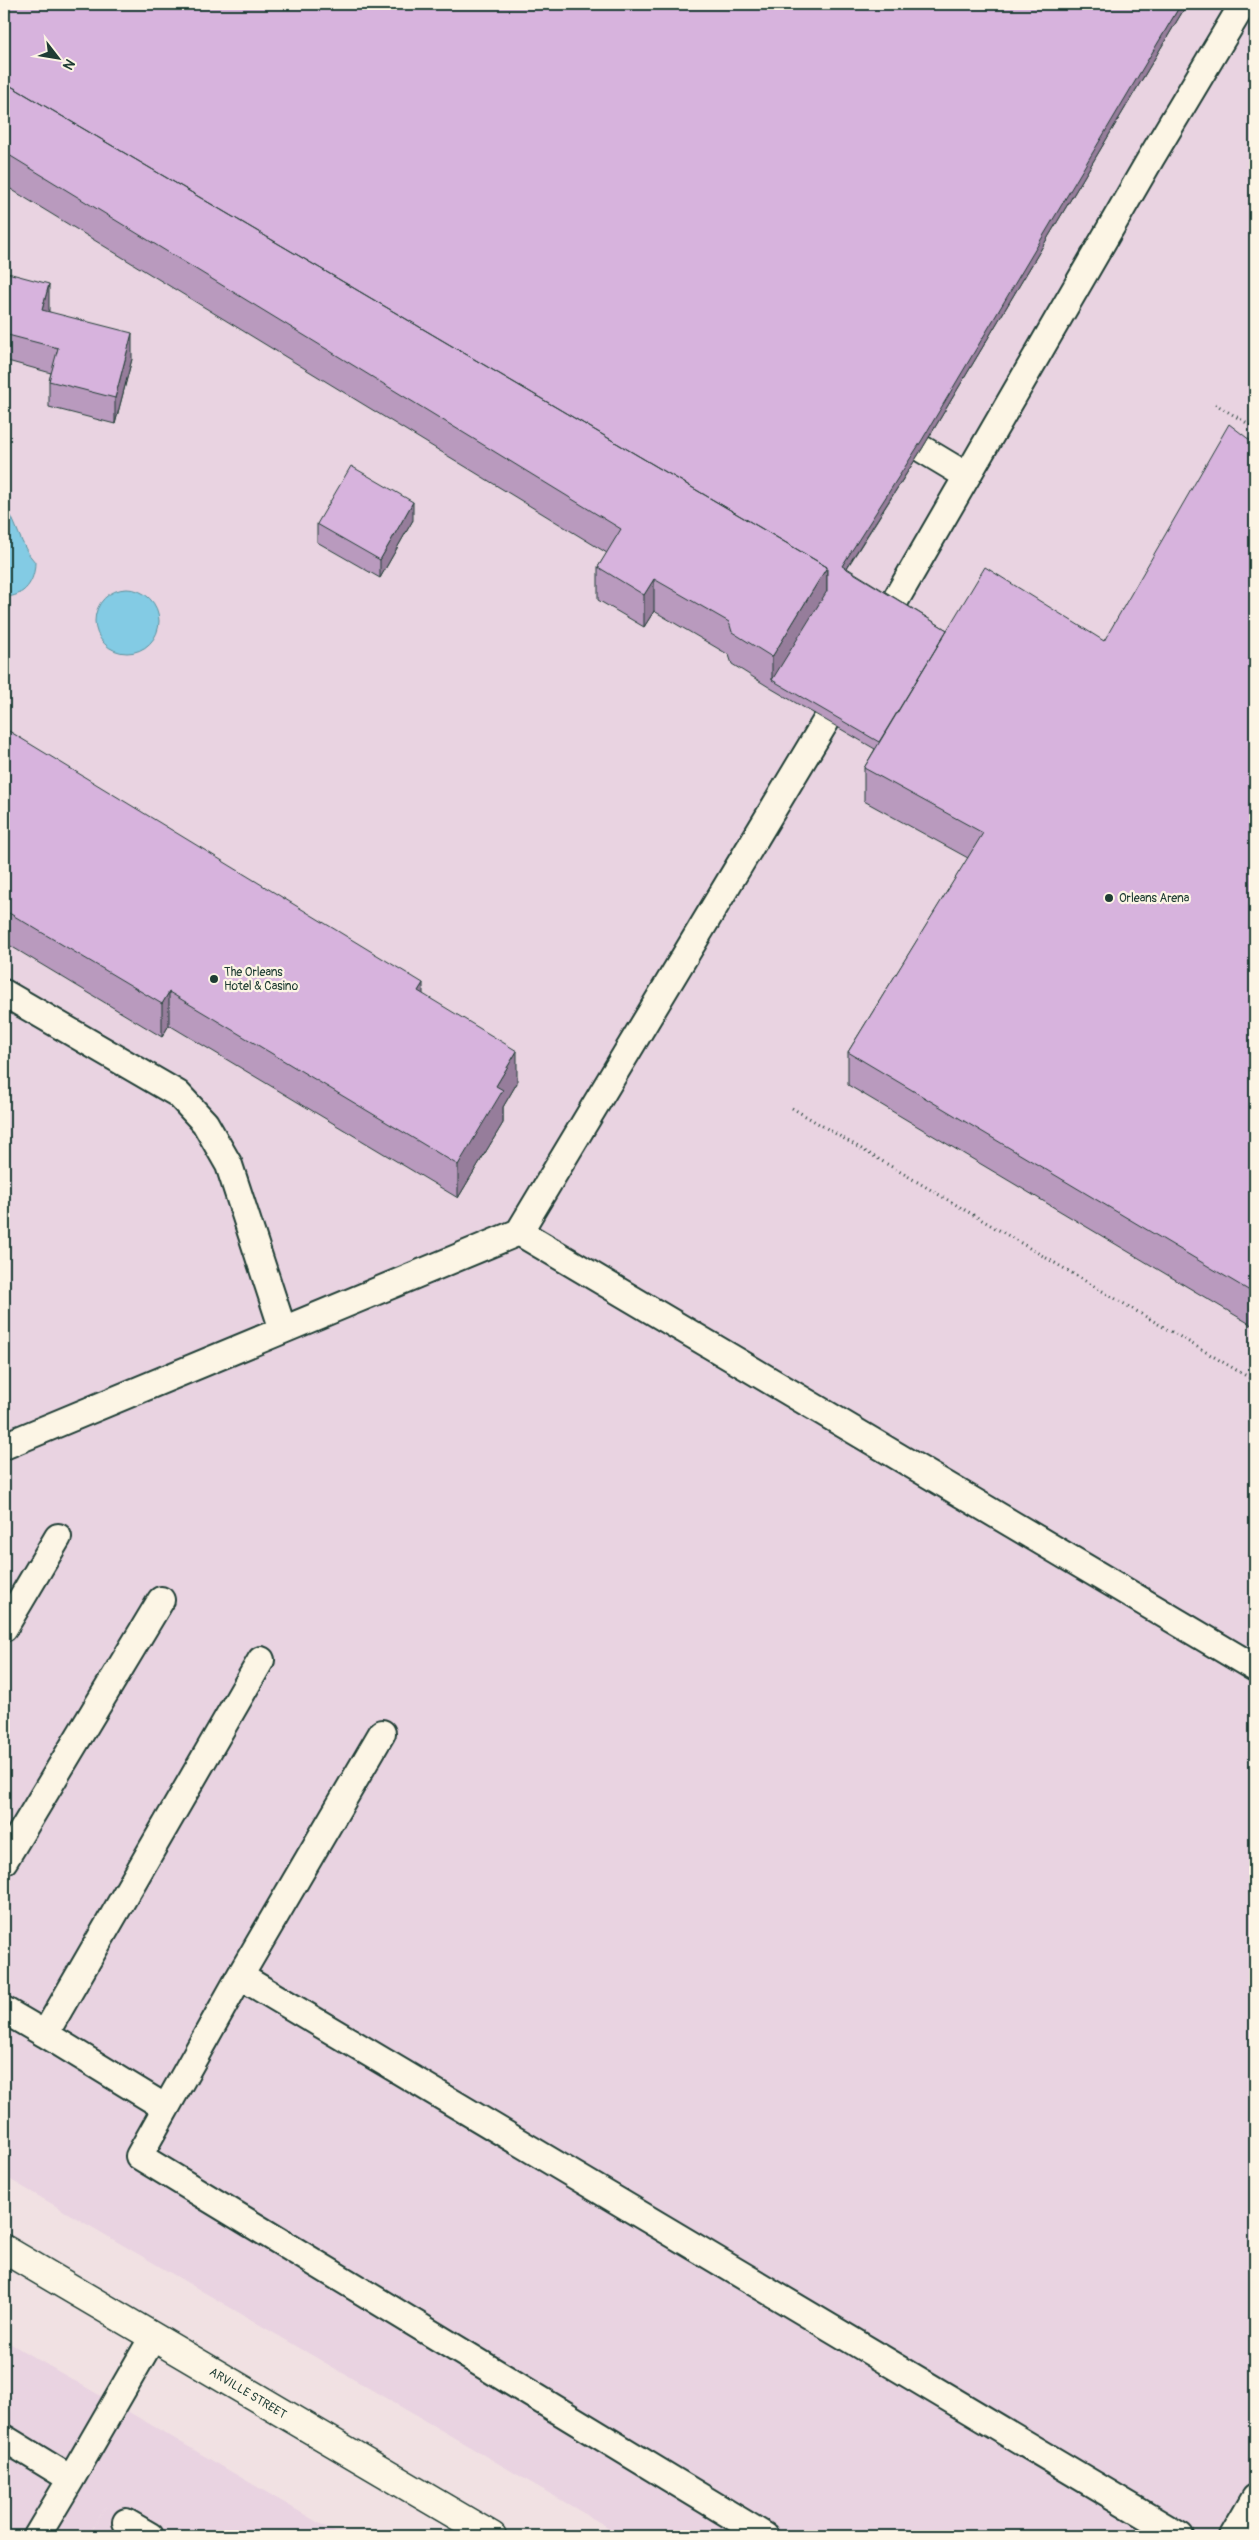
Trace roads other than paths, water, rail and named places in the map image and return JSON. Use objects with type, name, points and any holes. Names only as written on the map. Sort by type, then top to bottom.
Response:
[{"type":"main road","name":"ARVILLE STREET","points":[[4,2249],[492,2536]]},
{"type":"lane","points":[[892,606],[1243,4]]},
{"type":"lane","points":[[922,449],[967,476]]},
{"type":"lane","points":[[4,1446],[519,1232],[826,721]]},
{"type":"lane","points":[[4,993],[178,1094],[206,1123],[229,1165],[283,1330]]},
{"type":"lane","points":[[519,1232],[1255,1668]]},
{"type":"lane","points":[[4,1628],[58,1537]]},
{"type":"lane","points":[[4,1860],[162,1600]]},
{"type":"lane","points":[[46,2034],[261,1660]]},
{"type":"lane","points":[[382,1733],[240,1976],[139,2156],[765,2536]]},
{"type":"lane","points":[[240,1976],[1180,2536]]},
{"type":"lane","points":[[4,2010],[166,2108]]},
{"type":"lane","points":[[37,2536],[153,2337]]},
{"type":"lane","points":[[4,2438],[71,2479]]},
{"type":"lane","points":[[1233,2536],[1255,2498]]},
{"type":"lane","points":[[126,2522],[150,2536]]},
{"type":"water","points":[[4,504],[26,549],[35,562],[35,569],[31,581],[23,591],[4,597]]},
{"type":"water","points":[[121,589],[133,589],[150,598],[157,609],[159,621],[157,633],[150,644],[133,653],[121,653],[109,648],[100,639],[95,627],[95,615],[100,603],[109,594]]},
{"type":"place","name":"Orleans Arena","points":[[1109,898]]},
{"type":"place","name":"The Orleans Hotel & Casino","points":[[214,979]]}]
